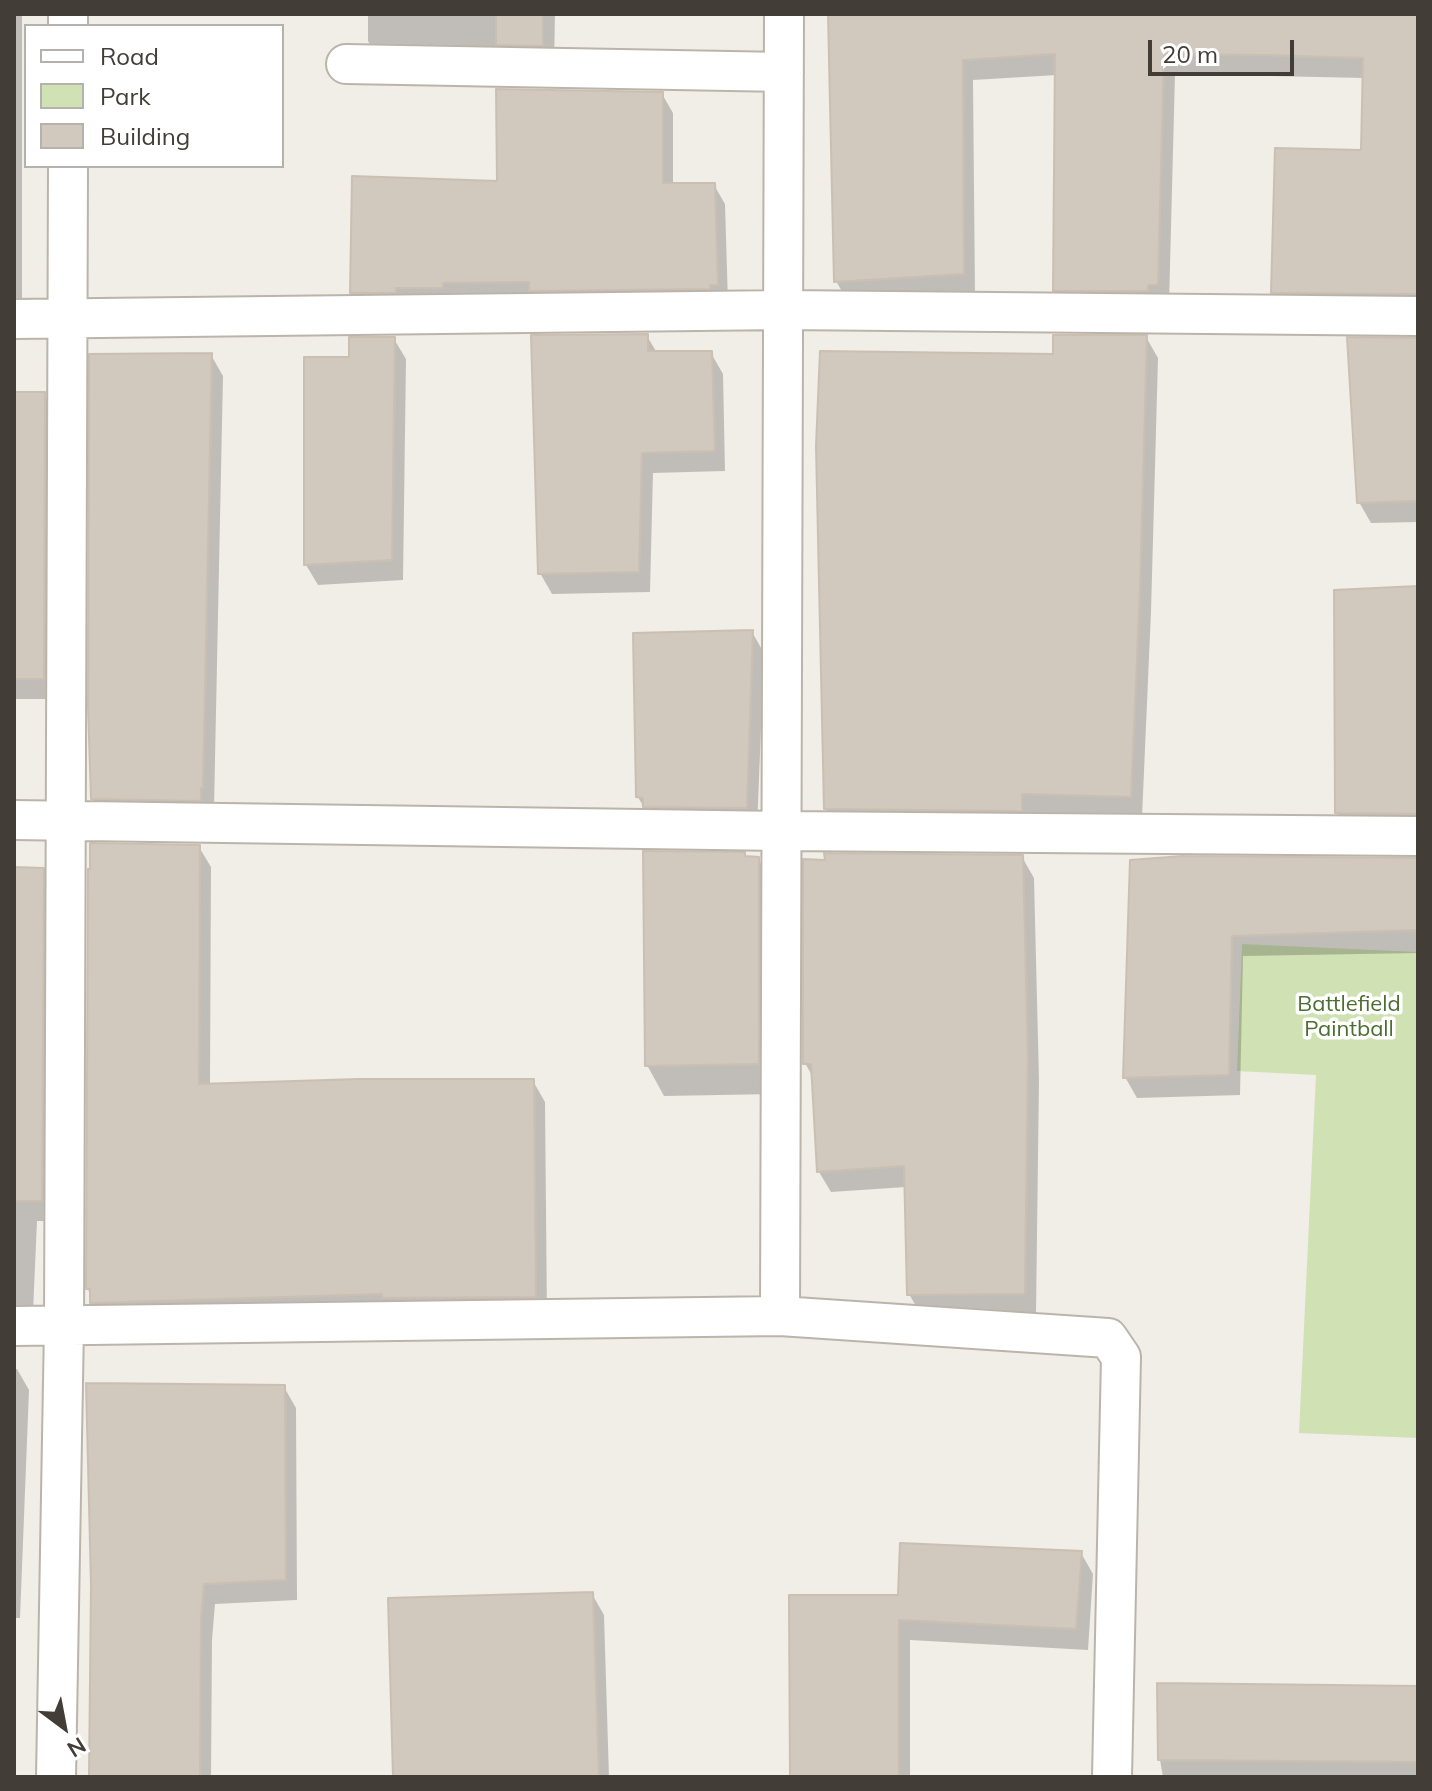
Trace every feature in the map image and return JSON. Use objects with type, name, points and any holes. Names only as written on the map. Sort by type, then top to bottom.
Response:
[{"type":"street","points":[[780,1316],[784,14]]},
{"type":"street","points":[[346,64],[784,72]]},
{"type":"street","points":[[56,1777],[64,1326],[68,168]]},
{"type":"street","points":[[14,319],[784,310],[1418,316]]},
{"type":"street","points":[[14,820],[1418,836]]},
{"type":"street","points":[[14,1326],[780,1316],[1108,1338],[1121,1357],[1112,1777]]},
{"type":"green space","name":"Battlefield Paintball","points":[[1242,944],[1418,952],[1418,1438],[1299,1433],[1316,1075],[1237,1071]]},
{"type":"building","points":[[496,14],[543,14],[543,46],[496,45]]},
{"type":"building","points":[[828,14],[1418,14],[1418,294],[1271,293],[1275,148],[1361,150],[1363,58],[1265,55],[1164,54],[1158,285],[1148,285],[1148,291],[1053,291],[1055,54],[963,60],[964,274],[834,282]]},
{"type":"building","points":[[496,89],[663,92],[663,183],[715,183],[718,285],[710,285],[710,289],[529,291],[529,282],[443,283],[443,288],[396,288],[396,293],[350,293],[352,176],[497,181]]},
{"type":"building","points":[[648,334],[648,351],[712,351],[715,451],[642,453],[639,572],[538,574],[531,335]]},
{"type":"building","points":[[1053,335],[1147,335],[1131,797],[1022,794],[1022,811],[824,809],[816,446],[820,351],[1053,354]]},
{"type":"building","points":[[349,337],[395,337],[392,560],[304,565],[304,357],[349,357]]},
{"type":"building","points":[[1347,337],[1418,338],[1418,501],[1357,503]]},
{"type":"building","points":[[212,353],[201,801],[91,799],[88,707],[89,354]]},
{"type":"building","points":[[14,392],[45,392],[44,679],[14,679]]},
{"type":"building","points":[[1418,586],[1418,814],[1335,813],[1334,590]]},
{"type":"building","points":[[753,630],[747,808],[643,807],[643,798],[636,797],[633,633]]},
{"type":"building","points":[[90,843],[200,845],[199,1084],[359,1079],[534,1079],[536,1297],[382,1298],[382,1294],[90,1303],[90,1289],[86,1289]]},
{"type":"building","points":[[643,851],[745,852],[745,856],[759,857],[759,1064],[645,1066]]},
{"type":"building","points":[[824,853],[1023,855],[1028,1058],[1025,1294],[907,1295],[904,1166],[817,1172],[811,1064],[803,1064],[803,859],[825,860]]},
{"type":"building","points":[[1183,856],[1418,858],[1418,930],[1232,936],[1229,1075],[1123,1078],[1130,860]]},
{"type":"building","points":[[14,867],[44,868],[42,1201],[14,1201]]},
{"type":"building","points":[[86,1383],[285,1385],[286,1580],[204,1584],[200,1777],[89,1777],[91,1585]]},
{"type":"building","points":[[900,1543],[1082,1551],[1076,1629],[899,1620],[899,1777],[790,1777],[789,1595],[898,1595]]},
{"type":"building","points":[[593,1592],[599,1777],[393,1777],[388,1598]]},
{"type":"building","points":[[1157,1683],[1418,1686],[1418,1762],[1158,1760]]}]
